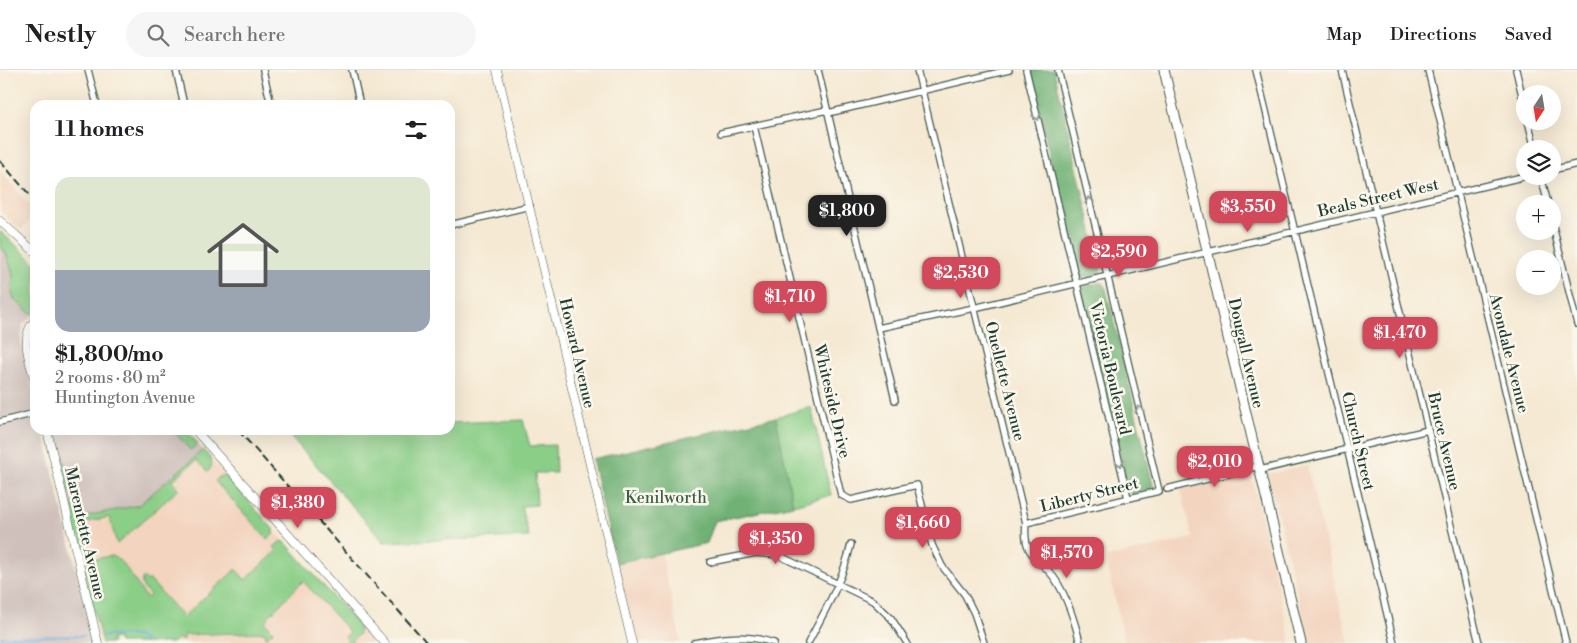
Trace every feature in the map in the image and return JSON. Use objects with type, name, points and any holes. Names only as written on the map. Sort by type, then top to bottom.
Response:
[{"type":"main road","name":"Dougall Avenue","points":[[1164,70],[1301,643]]},
{"type":"street","points":[[88,70],[96,100]]},
{"type":"street","points":[[176,70],[183,100]]},
{"type":"street","points":[[263,70],[270,100]]},
{"type":"street","points":[[352,70],[359,100]]},
{"type":"street","name":"Howard Avenue","points":[[498,70],[632,643]]},
{"type":"street","points":[[818,70],[895,400]]},
{"type":"street","name":"Ouellette Avenue","points":[[917,70],[1026,523],[1025,536],[1028,548],[1032,555],[1056,580],[1076,626],[1080,643]]},
{"type":"street","points":[[721,133],[922,91],[1009,70]]},
{"type":"street","name":"Victoria Boulevard","points":[[1026,70],[1128,498]]},
{"type":"street","name":"Victoria Boulevard","points":[[1058,70],[1159,491]]},
{"type":"street","name":"Church Street","points":[[1256,70],[1394,643]]},
{"type":"street","name":"Bruce Avenue","points":[[1342,70],[1479,643]]},
{"type":"street","name":"Avondale Avenue","points":[[1428,70],[1566,643]]},
{"type":"street","points":[[1516,70],[1520,85]]},
{"type":"street","name":"Whiteside Drive","points":[[754,126],[841,495],[851,500],[917,485],[932,546],[942,566],[965,595],[974,613],[984,643]]},
{"type":"street","points":[[1561,168],[1577,164]]},
{"type":"street","name":"Beals Street West","points":[[878,328],[1108,277],[1295,232],[1303,228],[1516,178]]},
{"type":"street","points":[[455,224],[530,206]]},
{"type":"street","points":[[0,221],[30,248]]},
{"type":"street","points":[[1556,240],[1577,324]]},
{"type":"street","points":[[30,329],[26,345],[30,361]]},
{"type":"street","points":[[0,422],[30,414]]},
{"type":"street","points":[[1167,489],[1347,450],[1428,430]]},
{"type":"street","name":"Marentette Avenue","points":[[48,435],[98,643]]},
{"type":"street","points":[[199,435],[385,643]]},
{"type":"street","name":"Liberty Street","points":[[1026,523],[1159,491]]},
{"type":"street","points":[[808,643],[839,584],[847,565],[852,544]]},
{"type":"street","points":[[710,562],[756,553],[778,555],[873,601],[891,618],[907,643]]},
{"type":"street","points":[[694,643],[714,638],[736,637],[774,643]]},
{"type":"shaded area","points":[[0,171],[30,205],[30,220],[21,230],[0,211]]},
{"type":"shaded area","points":[[0,231],[30,258],[30,318],[23,324],[21,342],[30,378],[30,435],[44,435],[94,643],[0,643]]},
{"type":"shaded area","points":[[51,435],[190,435],[203,450],[139,505],[72,519]]},
{"type":"shaded area","points":[[203,450],[374,643],[147,643],[98,626],[72,519],[139,505]]},
{"type":"shaded area","points":[[1307,465],[1349,643],[1309,643],[1268,474]]},
{"type":"shaded area","points":[[1251,473],[1291,643],[1125,643],[1106,558],[1193,538],[1181,489]]},
{"type":"shaded area","points":[[661,553],[681,642],[638,643],[634,635],[616,563]]},
{"type":"green space","points":[[1030,70],[1054,70],[1101,269],[1099,274],[1082,278],[1077,275]]},
{"type":"green space","points":[[0,231],[30,258],[30,312],[14,299],[12,293],[13,275],[6,253],[0,245]]},
{"type":"green space","points":[[1102,282],[1105,285],[1153,485],[1151,490],[1132,494],[1129,493],[1081,291],[1083,287]]},
{"type":"green space","points":[[811,407],[831,495],[715,521],[707,543],[616,563],[776,417]]},
{"type":"green space","name":"Kenilworth","points":[[776,417],[793,505],[715,521],[707,543],[616,563],[592,459]]},
{"type":"green space","points":[[523,420],[530,446],[555,445],[556,473],[535,473],[537,505],[521,506],[529,537],[384,542],[289,435],[455,435],[455,423]]},
{"type":"green space","points":[[177,435],[190,435],[198,444],[190,450]]},
{"type":"green space","points":[[57,440],[59,441],[72,492],[65,491],[53,443]]},
{"type":"green space","points":[[203,450],[212,460],[208,472],[196,460],[172,481],[179,489],[117,544],[109,517],[84,523],[89,552],[88,554],[80,552],[69,507],[75,504],[78,518],[139,505]]},
{"type":"green space","points":[[222,476],[227,477],[273,529],[273,535],[267,539],[215,481]]},
{"type":"green space","points":[[281,541],[285,542],[359,626],[359,634],[350,643],[345,643],[348,640],[345,637],[349,633],[348,630],[303,581],[268,617],[265,622],[273,631],[272,633],[270,632],[268,637],[266,637],[265,632],[184,635],[182,641],[178,638],[172,643],[119,643],[118,638],[111,639],[112,643],[102,643],[83,567],[89,562],[108,556],[117,558],[147,598],[150,595],[142,585],[143,577],[147,581],[149,579],[183,617],[236,569],[245,580],[277,551],[274,547]]},
{"type":"waterway","points":[[0,637],[85,636]]},
{"type":"waterway","points":[[103,636],[134,636],[143,639],[144,643]]},
{"type":"railway","points":[[0,161],[30,195]]},
{"type":"railway","points":[[242,435],[427,643]]}]
